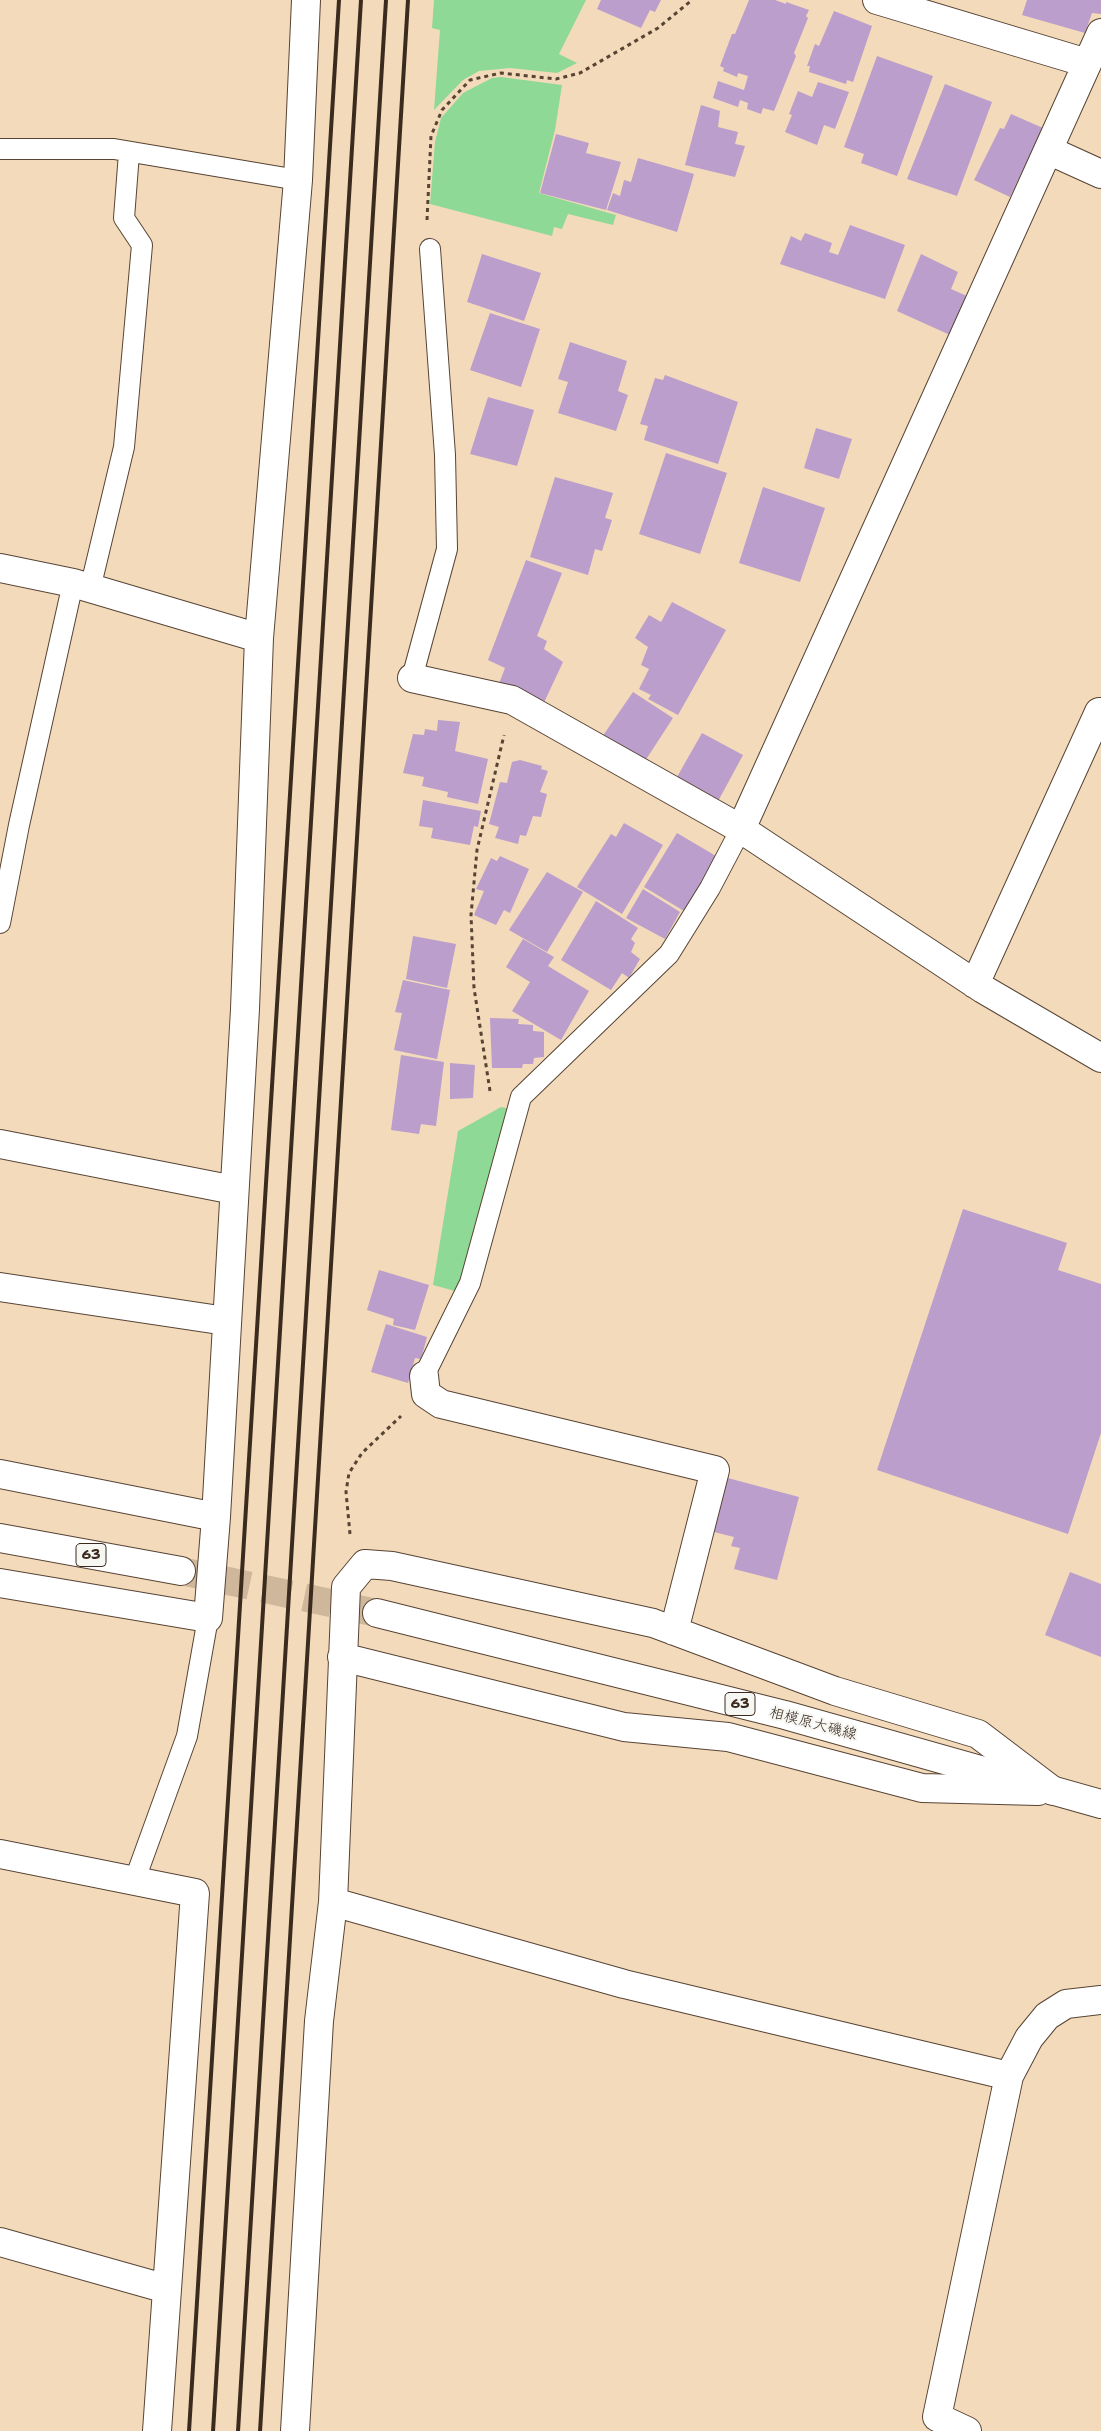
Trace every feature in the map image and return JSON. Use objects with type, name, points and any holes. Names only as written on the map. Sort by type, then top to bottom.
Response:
[{"type":"street","points":[[0,1583],[208,1618],[216,1518],[245,1009],[259,638],[298,180],[306,0]]},
{"type":"street","points":[[877,0],[1087,64]]},
{"type":"street","points":[[741,829],[1101,33]]},
{"type":"street","points":[[1048,150],[1101,174]]},
{"type":"street","points":[[0,568],[81,586],[259,638]]},
{"type":"street","points":[[412,678],[512,700],[741,829],[975,984],[1101,1058]]},
{"type":"street","points":[[975,984],[1099,712],[1101,713]]},
{"type":"street","points":[[0,1144],[234,1190]]},
{"type":"street","points":[[0,1287],[226,1321]]},
{"type":"street","points":[[425,1385],[441,1404],[715,1470],[674,1631]]},
{"type":"street","points":[[0,1474],[216,1518]]},
{"type":"street","name":"63","points":[[0,1538],[181,1571]]},
{"type":"street","points":[[295,2431],[319,2021],[333,1902],[346,1587],[365,1564],[392,1566],[653,1623],[835,1691],[978,1734],[1055,1792]]},
{"type":"street","name":"相模原大磯線","points":[[377,1614],[785,1715],[1101,1804]]},
{"type":"street","points":[[342,1657],[624,1727],[728,1737],[922,1788],[1055,1792]]},
{"type":"street","points":[[0,1854],[195,1893],[156,2431]]},
{"type":"street","points":[[333,1902],[624,1984],[1009,2076]]},
{"type":"street","points":[[967,2431],[935,2424],[1009,2076],[1030,2038],[1047,2016],[1066,2004],[1101,2000]]},
{"type":"street","points":[[0,2242],[167,2289]]},
{"type":"lane","points":[[0,149],[114,149],[298,180]]},
{"type":"lane","points":[[0,923],[19,825],[81,586],[124,447],[142,245],[124,218],[129,152]]},
{"type":"lane","points":[[412,678],[447,549],[445,456],[430,249]]},
{"type":"lane","points":[[425,1385],[470,1283],[521,1096],[669,954],[710,888],[741,829]]},
{"type":"lane","points":[[134,1882],[187,1736],[208,1618]]},
{"type":"path","points":[[430,249],[427,214],[431,136],[442,110],[470,80],[501,73],[556,79],[580,73],[658,28],[692,0]]},
{"type":"path","points":[[512,700],[477,850],[471,915],[474,988],[488,1081],[494,1103],[521,1096]]},
{"type":"path","points":[[365,1564],[350,1535],[346,1492],[349,1473],[362,1453],[425,1385]]},
{"type":"green space","points":[[434,0],[586,0],[559,54],[577,63],[557,73],[510,68],[479,71],[463,80],[434,110],[440,30],[432,28]]},
{"type":"green space","points":[[501,77],[562,85],[555,130],[539,193],[616,215],[613,225],[568,214],[562,229],[554,227],[552,236],[430,204],[435,142],[441,118],[463,93],[492,78]]},
{"type":"green space","points":[[501,1107],[511,1109],[462,1293],[433,1285],[458,1131]]},
{"type":"building","points":[[601,0],[661,0],[655,12],[650,10],[641,28],[597,9]]},
{"type":"building","points":[[749,0],[775,0],[809,10],[806,16],[808,18],[794,53],[796,56],[774,111],[763,108],[761,114],[747,109],[748,103],[740,100],[738,107],[713,98],[718,81],[744,90],[748,76],[738,73],[737,77],[723,71],[724,68],[720,66],[732,34],[735,34]]},
{"type":"building","points":[[1027,0],[1101,0],[1101,14],[1092,13],[1085,33],[1022,15]]},
{"type":"building","points":[[834,11],[872,26],[853,82],[847,80],[846,84],[809,72],[810,66],[807,66],[815,44],[819,46]]},
{"type":"building","points":[[877,56],[933,76],[897,176],[861,163],[864,154],[844,147]]},
{"type":"building","points":[[818,82],[849,92],[835,129],[824,125],[817,145],[785,132],[792,115],[789,114],[798,91],[812,97]]},
{"type":"building","points":[[945,84],[992,102],[957,196],[907,179]]},
{"type":"building","points":[[701,105],[720,111],[718,127],[738,132],[735,144],[745,146],[735,177],[685,165]]},
{"type":"building","points":[[1011,114],[1043,128],[1010,197],[974,180],[1000,128],[1004,129]]},
{"type":"building","points":[[556,134],[589,143],[586,153],[621,162],[606,210],[540,193]]},
{"type":"building","points":[[638,158],[694,174],[677,232],[607,210],[613,193],[620,196],[624,180],[631,182]]},
{"type":"building","points":[[850,225],[905,245],[885,299],[780,264],[791,236],[801,241],[805,233],[832,243],[829,252],[838,255]]},
{"type":"building","points":[[482,254],[541,273],[524,321],[467,302]]},
{"type":"building","points":[[921,254],[958,272],[951,289],[967,296],[950,335],[897,311]]},
{"type":"building","points":[[490,313],[540,329],[521,387],[470,370]]},
{"type":"building","points":[[570,342],[627,361],[618,391],[628,395],[616,431],[558,413],[568,382],[558,379]]},
{"type":"building","points":[[665,375],[738,402],[718,464],[644,440],[648,426],[640,424],[655,378],[663,380]]},
{"type":"building","points":[[488,397],[534,410],[517,466],[470,454]]},
{"type":"building","points":[[816,428],[852,439],[839,479],[804,468]]},
{"type":"building","points":[[666,453],[727,473],[700,554],[639,534]]},
{"type":"building","points":[[555,477],[613,493],[605,518],[612,520],[602,551],[595,549],[588,575],[530,557]]},
{"type":"building","points":[[763,487],[825,508],[800,582],[739,563]]},
{"type":"building","points":[[526,560],[562,573],[537,636],[547,641],[544,649],[563,662],[541,709],[497,689],[505,668],[488,660]]},
{"type":"building","points":[[672,602],[726,630],[678,715],[648,699],[651,695],[639,689],[649,669],[641,665],[648,647],[635,638],[649,615],[661,622]]},
{"type":"building","points":[[633,692],[673,718],[645,761],[602,737]]},
{"type":"building","points":[[438,720],[460,722],[455,751],[488,759],[478,804],[447,797],[448,792],[422,786],[424,777],[403,773],[413,734],[424,735],[425,729],[437,731]]},
{"type":"building","points":[[702,733],[743,755],[716,805],[673,784]]},
{"type":"building","points":[[520,760],[542,766],[541,769],[548,771],[540,792],[547,794],[541,817],[533,816],[526,836],[520,835],[518,844],[495,838],[499,827],[489,824],[500,782],[507,783],[512,762]]},
{"type":"building","points":[[423,800],[481,811],[478,827],[474,826],[470,845],[431,838],[433,828],[419,826]]},
{"type":"building","points":[[624,823],[663,845],[622,914],[577,887],[611,834],[616,837]]},
{"type":"building","points":[[677,833],[721,859],[689,914],[644,887]]},
{"type":"building","points":[[500,856],[529,869],[510,913],[504,910],[496,925],[474,915],[484,891],[476,889],[491,858],[497,861]]},
{"type":"building","points":[[547,872],[583,892],[547,952],[509,930]]},
{"type":"building","points":[[643,889],[680,912],[665,939],[626,918]]},
{"type":"building","points":[[596,901],[638,928],[631,939],[635,943],[631,952],[640,959],[629,978],[622,973],[611,990],[561,960]]},
{"type":"building","points":[[413,936],[456,944],[447,988],[406,979]]},
{"type":"building","points":[[523,939],[554,957],[548,966],[589,991],[561,1040],[512,1011],[530,982],[506,967]]},
{"type":"building","points":[[403,980],[450,990],[437,1059],[394,1050],[402,1013],[395,1012]]},
{"type":"building","points":[[490,1018],[519,1019],[518,1024],[533,1025],[533,1031],[544,1032],[544,1057],[534,1058],[533,1064],[523,1064],[522,1068],[492,1068]]},
{"type":"building","points":[[401,1055],[444,1062],[436,1126],[421,1124],[419,1134],[391,1130]]},
{"type":"building","points":[[450,1063],[475,1065],[473,1098],[450,1099]]},
{"type":"building","points":[[963,1209],[1067,1243],[1058,1270],[1101,1284],[1101,1433],[1068,1534],[877,1470]]},
{"type":"building","points":[[379,1270],[429,1285],[415,1330],[393,1325],[394,1319],[367,1310]]},
{"type":"building","points":[[386,1324],[427,1337],[421,1359],[415,1358],[408,1383],[371,1372]]},
{"type":"building","points":[[724,1477],[799,1497],[777,1580],[734,1569],[740,1548],[731,1546],[734,1537],[710,1531]]},
{"type":"building","points":[[1070,1572],[1101,1584],[1101,1657],[1045,1635]]},
{"type":"tunnel","points":[[181,1571],[377,1613]]},
{"type":"railway","points":[[189,2431],[339,0]]},
{"type":"railway","points":[[213,2431],[361,0]]},
{"type":"railway","points":[[238,2431],[386,0]]},
{"type":"railway","points":[[260,2431],[408,0]]}]
